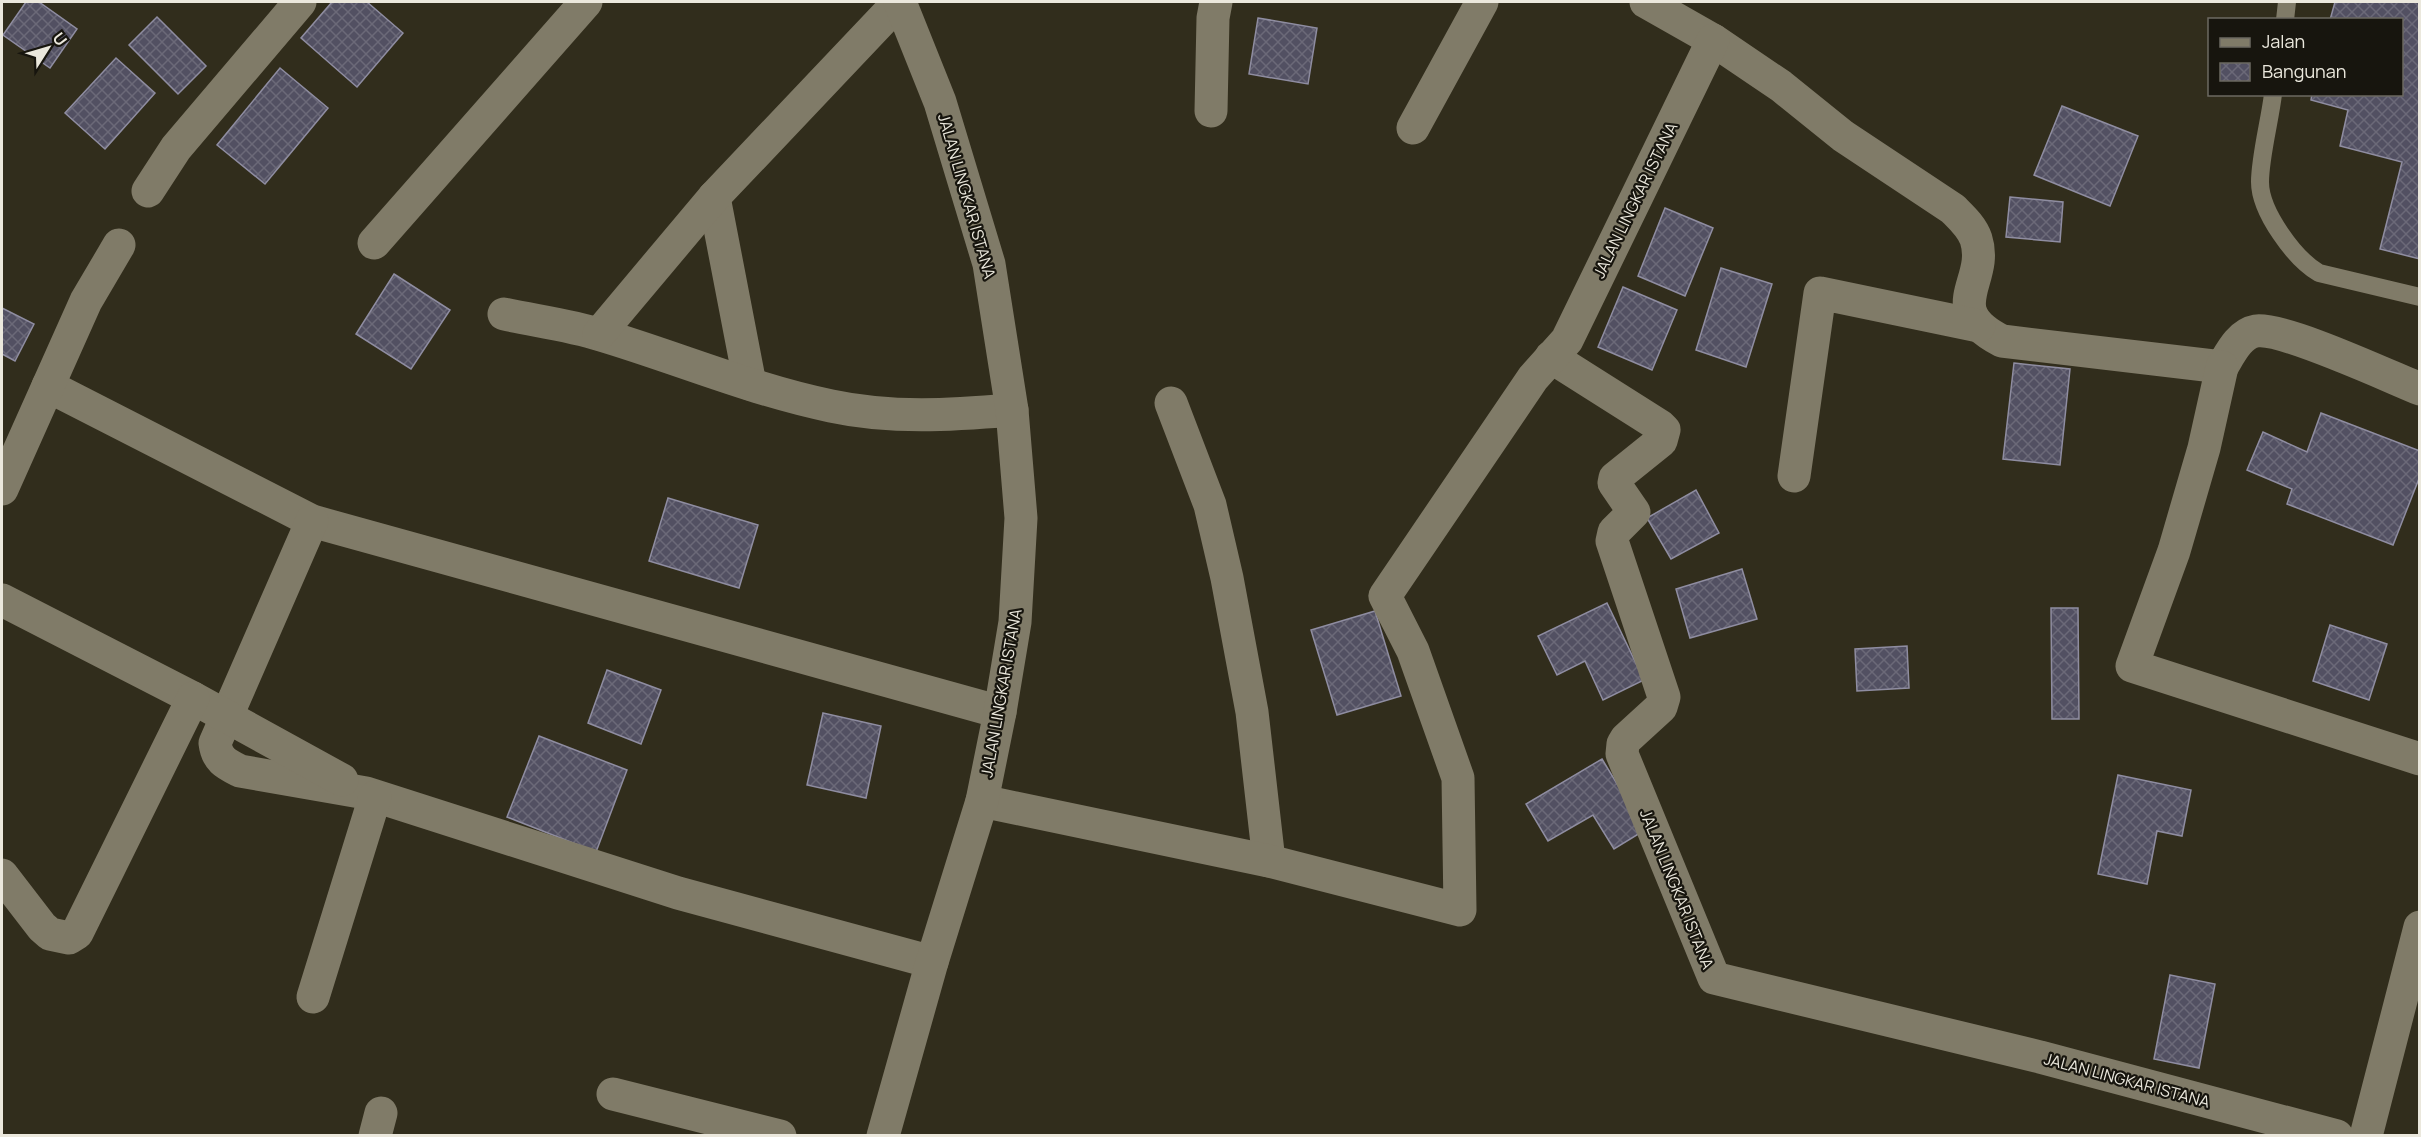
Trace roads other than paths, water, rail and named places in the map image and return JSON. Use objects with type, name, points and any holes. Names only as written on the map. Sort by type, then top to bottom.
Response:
[{"type":"street","points":[[148,191],[176,148],[300,2]]},
{"type":"street","points":[[374,243],[586,2]]},
{"type":"street","points":[[599,334],[714,197],[899,2]]},
{"type":"street","name":"JALAN LINGKAR ISTANA","points":[[883,1136],[932,962],[982,801],[1015,622],[1021,518],[1012,410],[989,264],[940,102],[899,2]]},
{"type":"street","points":[[1210,111],[1213,18],[1216,2]]},
{"type":"street","points":[[1413,128],[1482,2]]},
{"type":"street","points":[[1646,2],[1713,40],[1781,86],[1843,136],[1953,209],[1968,224],[1976,237],[1978,249],[1969,308],[1979,326]]},
{"type":"street","name":"JALAN LINGKAR ISTANA","points":[[1713,40],[1567,340],[1542,368],[1664,430],[1661,441],[1615,478],[1614,483],[1634,513],[1614,532],[1612,541],[1664,697],[1661,707],[1626,739],[1622,754],[1714,978],[2040,1057],[2337,1136]]},
{"type":"street","points":[[714,197],[750,384]]},
{"type":"street","points":[[2,489],[86,301],[119,245]]},
{"type":"street","points":[[1794,476],[1820,294],[1979,326],[2002,341],[2222,367]]},
{"type":"street","points":[[504,314],[599,334],[750,384],[831,406],[876,412],[943,416],[1012,410]]},
{"type":"street","points":[[2420,389],[2293,338],[2256,331],[2244,336],[2222,367],[2204,448],[2174,551],[2132,666],[2420,759]]},
{"type":"street","points":[[982,801],[1269,861],[1460,910],[1458,778],[1413,651],[1385,596],[1542,368]]},
{"type":"street","points":[[48,386],[312,521],[1000,712]]},
{"type":"street","points":[[1171,403],[1210,505],[1227,578],[1252,712],[1269,861]]},
{"type":"street","points":[[226,717],[312,521]]},
{"type":"street","points":[[2,600],[192,698],[370,795],[678,893],[932,962]]},
{"type":"street","points":[[2,875],[50,934],[69,938],[77,933],[192,698]]},
{"type":"street","points":[[313,997],[370,795]]},
{"type":"street","points":[[2366,1136],[2420,927]]},
{"type":"street","points":[[613,1094],[780,1136]]},
{"type":"lane","points":[[2285,18],[2287,2]]},
{"type":"lane","points":[[2273,96],[2260,184],[2268,209],[2296,255],[2308,267],[2319,273],[2420,297]]}]
